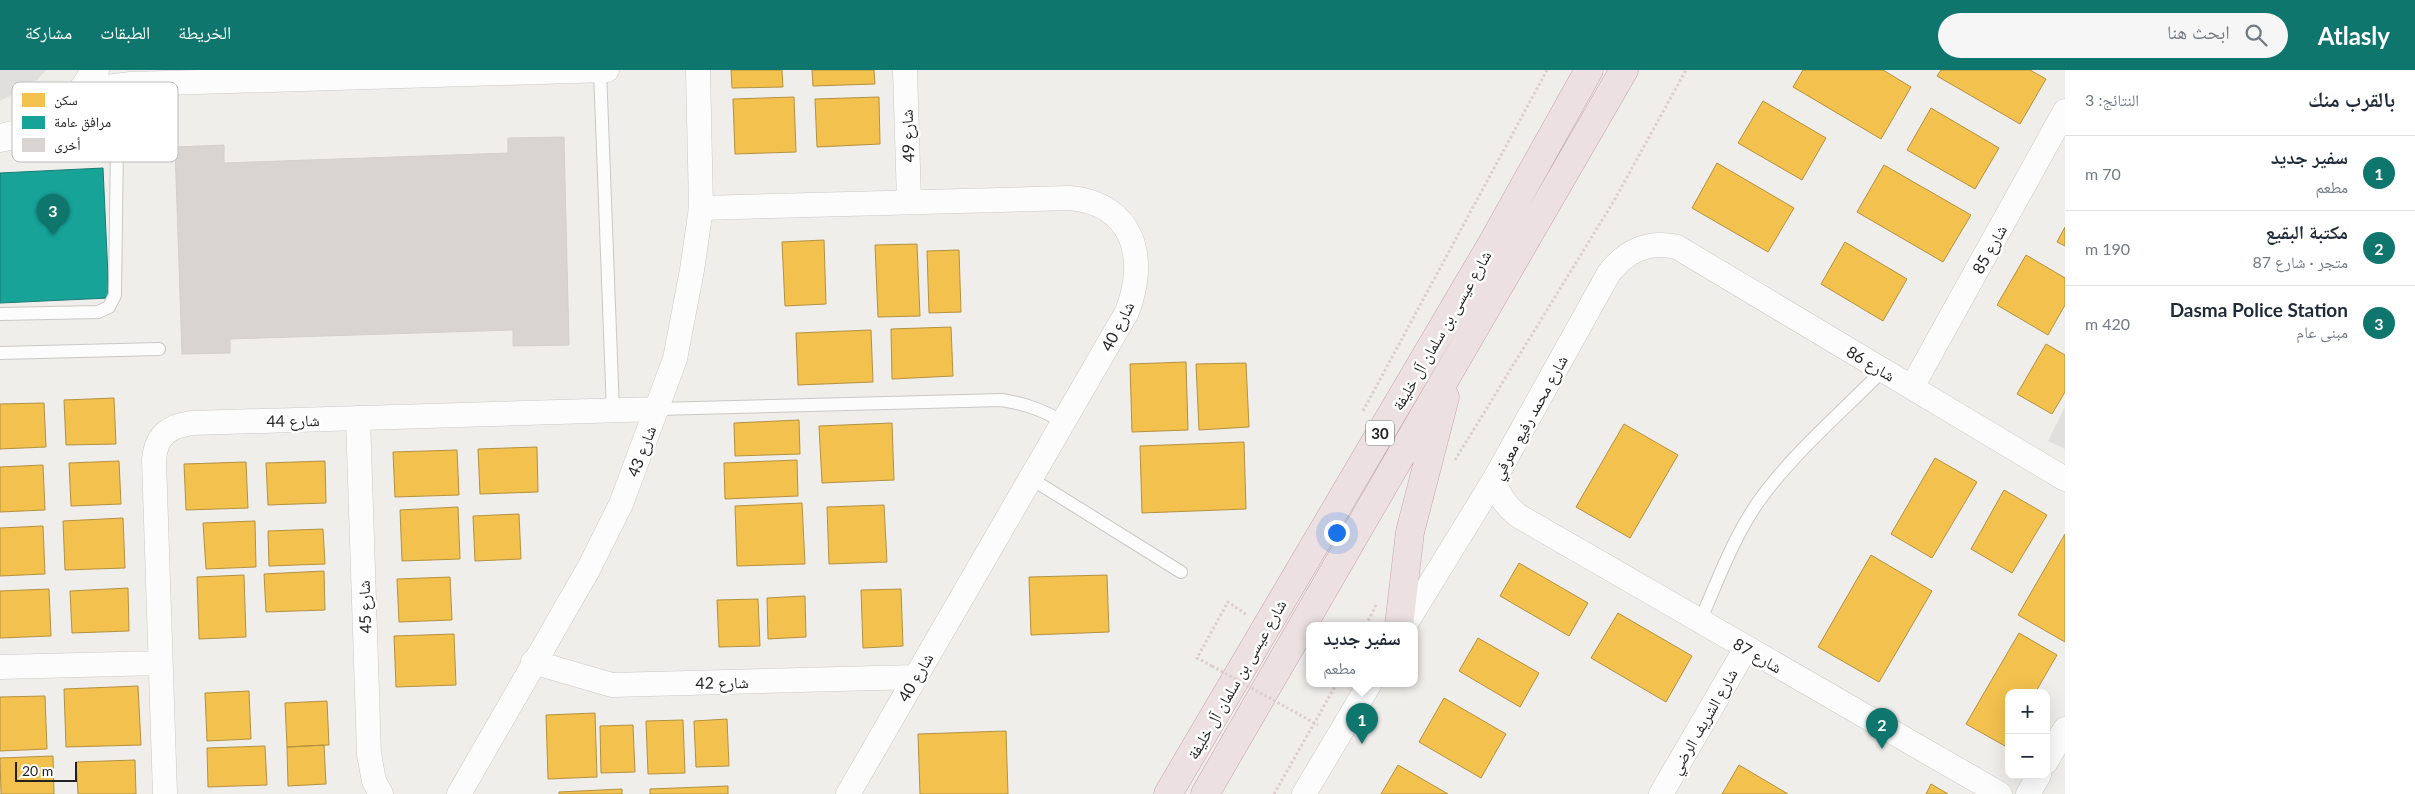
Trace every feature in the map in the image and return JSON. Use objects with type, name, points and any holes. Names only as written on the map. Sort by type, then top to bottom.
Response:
[{"type":"highway","name":"شارع عيسى بن سلمان آل خليفة","points":[[1168,794],[1490,247],[1589,70]]},
{"type":"highway","name":"شارع عيسى بن سلمان آل خليفة","points":[[1205,794],[1624,70]]},
{"type":"highway","points":[[1399,622],[1410,532],[1454,365]]},
{"type":"street","points":[[133,70],[139,76],[156,82]]},
{"type":"street","points":[[178,83],[257,76],[607,70]]},
{"type":"street","name":"شارع 43","points":[[459,794],[533,662],[589,568],[621,504],[675,359],[692,270],[701,208],[698,70]]},
{"type":"street","name":"شارع 49","points":[[905,70],[909,201]]},
{"type":"street","name":"شارع 85","points":[[1912,387],[2065,111]]},
{"type":"street","name":"شارع 40","points":[[701,208],[1070,198],[1095,203],[1115,214],[1122,221],[1133,240],[1136,274],[1127,312],[848,794]]},
{"type":"street","name":"شارع محمد رفيع معرفي","points":[[1407,622],[1472,518],[1617,263],[1629,253],[1642,248],[1662,245],[1676,247]]},
{"type":"street","name":"شارع 86","points":[[1676,247],[2065,479]]},
{"type":"street","name":"شارع 44","points":[[164,794],[154,460],[158,440],[163,433],[177,425],[192,423],[657,409]]},
{"type":"street","name":"شارع 45","points":[[358,418],[369,754],[374,781],[381,794]]},
{"type":"street","name":"شارع 87","points":[[1494,480],[1502,500],[1517,515],[2000,794]]},
{"type":"street","name":"شارع 87","points":[[1472,518],[1494,514],[1517,515]]},
{"type":"street","name":"شارع الشريف الرضي","points":[[1661,794],[1746,648]]},
{"type":"street","name":"شارع 42","points":[[533,662],[612,685],[914,678]]},
{"type":"street","points":[[0,668],[160,663]]},
{"type":"street","points":[[1304,794],[1368,687]]},
{"type":"street","points":[[2050,755],[2065,729]]},
{"type":"street","points":[[2028,794],[2037,779]]},
{"type":"lane","points":[[600,70],[613,411]]},
{"type":"lane","points":[[0,314],[98,312],[109,307],[115,295],[117,162]]},
{"type":"lane","points":[[0,353],[158,349]]},
{"type":"lane","points":[[1700,621],[1739,534],[1764,494],[1780,474],[1883,370]]},
{"type":"lane","points":[[657,409],[1002,400],[1024,403],[1044,410],[1063,422]]},
{"type":"lane","points":[[1030,478],[1181,572]]},
{"type":"path","points":[[1360,417],[1547,70]]},
{"type":"path","points":[[1451,466],[1615,199],[1686,70]]},
{"type":"path","points":[[1367,622],[1378,600]]},
{"type":"path","points":[[1251,617],[1228,602],[1197,658],[1318,725]]},
{"type":"path","points":[[1274,794],[1335,687]]},
{"type":"shaded area","points":[[0,70],[46,70],[34,82],[12,82],[12,95],[0,101]]},
{"type":"shaded area","points":[[2065,407],[2065,449],[2048,441]]},
{"type":"building: سكن","points":[[731,70],[782,70],[783,87],[732,88]]},
{"type":"building: سكن","points":[[812,70],[874,70],[875,84],[813,86]]},
{"type":"building: سكن","points":[[1803,70],[1883,70],[1911,87],[1881,139],[1793,87]]},
{"type":"building: سكن","points":[[1941,70],[2030,70],[2046,79],[2020,124],[1937,76]]},
{"type":"building: سكن","points":[[794,97],[796,152],[735,154],[733,99]]},
{"type":"building: سكن","points":[[879,97],[880,144],[817,147],[815,99]]},
{"type":"building: سكن","points":[[1763,101],[1826,138],[1802,180],[1738,143]]},
{"type":"building: سكن","points":[[1931,108],[1999,148],[1975,189],[1907,150]]},
{"type":"building: سكن","points":[[1717,163],[1794,208],[1768,252],[1692,208]]},
{"type":"building: سكن","points":[[1884,165],[1971,215],[1943,262],[1857,212]]},
{"type":"building: سكن","points":[[2065,227],[2065,246],[2057,242]]},
{"type":"building: سكن","points":[[824,240],[826,304],[785,306],[782,242]]},
{"type":"building: سكن","points":[[1845,242],[1907,279],[1883,321],[1821,284]]},
{"type":"building: سكن","points":[[917,244],[920,316],[878,317],[875,245]]},
{"type":"building: سكن","points":[[959,250],[961,312],[929,313],[927,251]]},
{"type":"building: سكن","points":[[2026,255],[2065,278],[2065,305],[2048,335],[1997,305]]},
{"type":"building: سكن","points":[[951,327],[953,376],[892,379],[891,329]]},
{"type":"building: سكن","points":[[871,330],[873,382],[798,385],[796,333]]},
{"type":"building: سكن","points":[[2046,344],[2065,355],[2065,392],[2052,414],[2017,394]]},
{"type":"building: سكن","points":[[1186,362],[1188,430],[1132,432],[1130,364]]},
{"type":"building: سكن","points":[[1246,363],[1249,427],[1199,430],[1196,364]]},
{"type":"building: سكن","points":[[114,398],[116,444],[66,445],[64,400]]},
{"type":"building: سكن","points":[[44,403],[46,447],[0,449],[0,404]]},
{"type":"building: سكن","points":[[799,420],[800,454],[735,456],[734,423]]},
{"type":"building: سكن","points":[[892,423],[894,480],[822,483],[819,426]]},
{"type":"building: سكن","points":[[1624,424],[1678,455],[1630,538],[1576,507]]},
{"type":"building: سكن","points":[[1244,442],[1246,509],[1142,513],[1140,446]]},
{"type":"building: سكن","points":[[537,447],[538,492],[480,494],[478,449]]},
{"type":"building: سكن","points":[[457,450],[459,495],[395,497],[393,452]]},
{"type":"building: سكن","points":[[1935,458],[1977,482],[1932,558],[1891,534]]},
{"type":"building: سكن","points":[[797,460],[798,496],[725,499],[724,463]]},
{"type":"building: سكن","points":[[119,461],[121,504],[71,506],[69,463]]},
{"type":"building: سكن","points":[[325,461],[326,503],[268,505],[266,463]]},
{"type":"building: سكن","points":[[246,462],[248,508],[186,510],[184,464]]},
{"type":"building: سكن","points":[[43,465],[45,510],[0,512],[0,467]]},
{"type":"building: سكن","points":[[2004,490],[2047,515],[2012,573],[1971,549]]},
{"type":"building: سكن","points":[[802,503],[805,564],[737,566],[735,506]]},
{"type":"building: سكن","points":[[884,505],[887,562],[829,564],[827,507]]},
{"type":"building: سكن","points":[[458,507],[460,559],[402,561],[400,510]]},
{"type":"building: سكن","points":[[519,514],[521,559],[475,561],[473,516]]},
{"type":"building: سكن","points":[[123,518],[125,568],[65,570],[63,521]]},
{"type":"building: سكن","points":[[255,521],[256,567],[206,569],[203,523]]},
{"type":"building: سكن","points":[[43,526],[45,574],[0,576],[0,528]]},
{"type":"building: سكن","points":[[323,529],[325,564],[269,566],[268,531]]},
{"type":"building: سكن","points":[[2065,534],[2065,642],[2018,615]]},
{"type":"building: سكن","points":[[1871,555],[1932,591],[1879,682],[1818,647]]},
{"type":"building: سكن","points":[[1519,563],[1588,603],[1569,636],[1500,596]]},
{"type":"building: سكن","points":[[324,571],[325,610],[266,612],[264,574]]},
{"type":"building: سكن","points":[[244,575],[246,637],[199,639],[197,577]]},
{"type":"building: سكن","points":[[1107,575],[1109,632],[1031,635],[1029,577]]},
{"type":"building: سكن","points":[[450,577],[452,620],[399,622],[397,579]]},
{"type":"building: سكن","points":[[128,588],[129,631],[72,633],[70,591]]},
{"type":"building: سكن","points":[[49,589],[51,636],[0,638],[0,591]]},
{"type":"building: سكن","points":[[901,589],[903,646],[863,648],[861,590]]},
{"type":"building: سكن","points":[[805,596],[806,637],[768,639],[767,598]]},
{"type":"building: سكن","points":[[758,599],[760,646],[719,647],[717,600]]},
{"type":"building: سكن","points":[[1618,613],[1692,656],[1666,702],[1591,658]]},
{"type":"building: سكن","points":[[2019,633],[2057,655],[2037,689],[2005,689],[2005,746],[1966,724]]},
{"type":"building: سكن","points":[[454,634],[456,685],[396,687],[394,636]]},
{"type":"building: سكن","points":[[1478,638],[1539,673],[1520,707],[1459,671]]},
{"type":"building: سكن","points":[[138,686],[141,745],[66,747],[64,689]]},
{"type":"building: سكن","points":[[249,691],[251,739],[207,741],[205,693]]},
{"type":"building: سكن","points":[[45,696],[47,749],[0,751],[0,697]]},
{"type":"building: سكن","points":[[1444,698],[1506,734],[1481,778],[1419,742]]},
{"type":"building: سكن","points":[[327,701],[329,745],[287,747],[285,703]]},
{"type":"building: سكن","points":[[595,713],[597,777],[548,779],[546,715]]},
{"type":"building: سكن","points":[[727,719],[729,766],[696,767],[694,721]]},
{"type":"building: سكن","points":[[683,720],[685,773],[648,774],[646,721]]},
{"type":"building: سكن","points":[[633,725],[635,772],[601,773],[600,726]]},
{"type":"building: سكن","points":[[1006,731],[1008,794],[920,794],[918,734]]},
{"type":"building: سكن","points":[[324,745],[326,784],[288,786],[287,747]]},
{"type":"building: سكن","points":[[265,746],[267,785],[208,787],[207,748]]},
{"type":"building: سكن","points":[[53,756],[54,794],[1,794],[0,758]]},
{"type":"building: سكن","points":[[135,760],[136,794],[78,794],[76,762]]},
{"type":"building: سكن","points":[[1398,765],[1448,794],[1381,794]]},
{"type":"building: سكن","points":[[1739,765],[1788,794],[1722,794]]},
{"type":"building: سكن","points":[[1931,784],[1948,794],[1926,794]]},
{"type":"building: سكن","points":[[728,786],[728,794],[650,794],[650,789]]},
{"type":"building: سكن","points":[[622,789],[622,794],[559,794],[559,792]]},
{"type":"building: مرافق عامة","points":[[103,168],[109,298],[0,303],[0,173]]},
{"type":"building: أخرى","points":[[564,137],[569,345],[513,346],[513,330],[230,339],[230,353],[182,354],[176,162],[178,162],[178,147],[224,145],[224,163],[508,153],[508,138]]},
{"type":"place","name":"Dasma Police Station","points":[[53,235]]},
{"type":"place","name":"سفير جديد","points":[[1362,744]]},
{"type":"place","name":"مكتبة البقيع","points":[[1882,749]]}]
